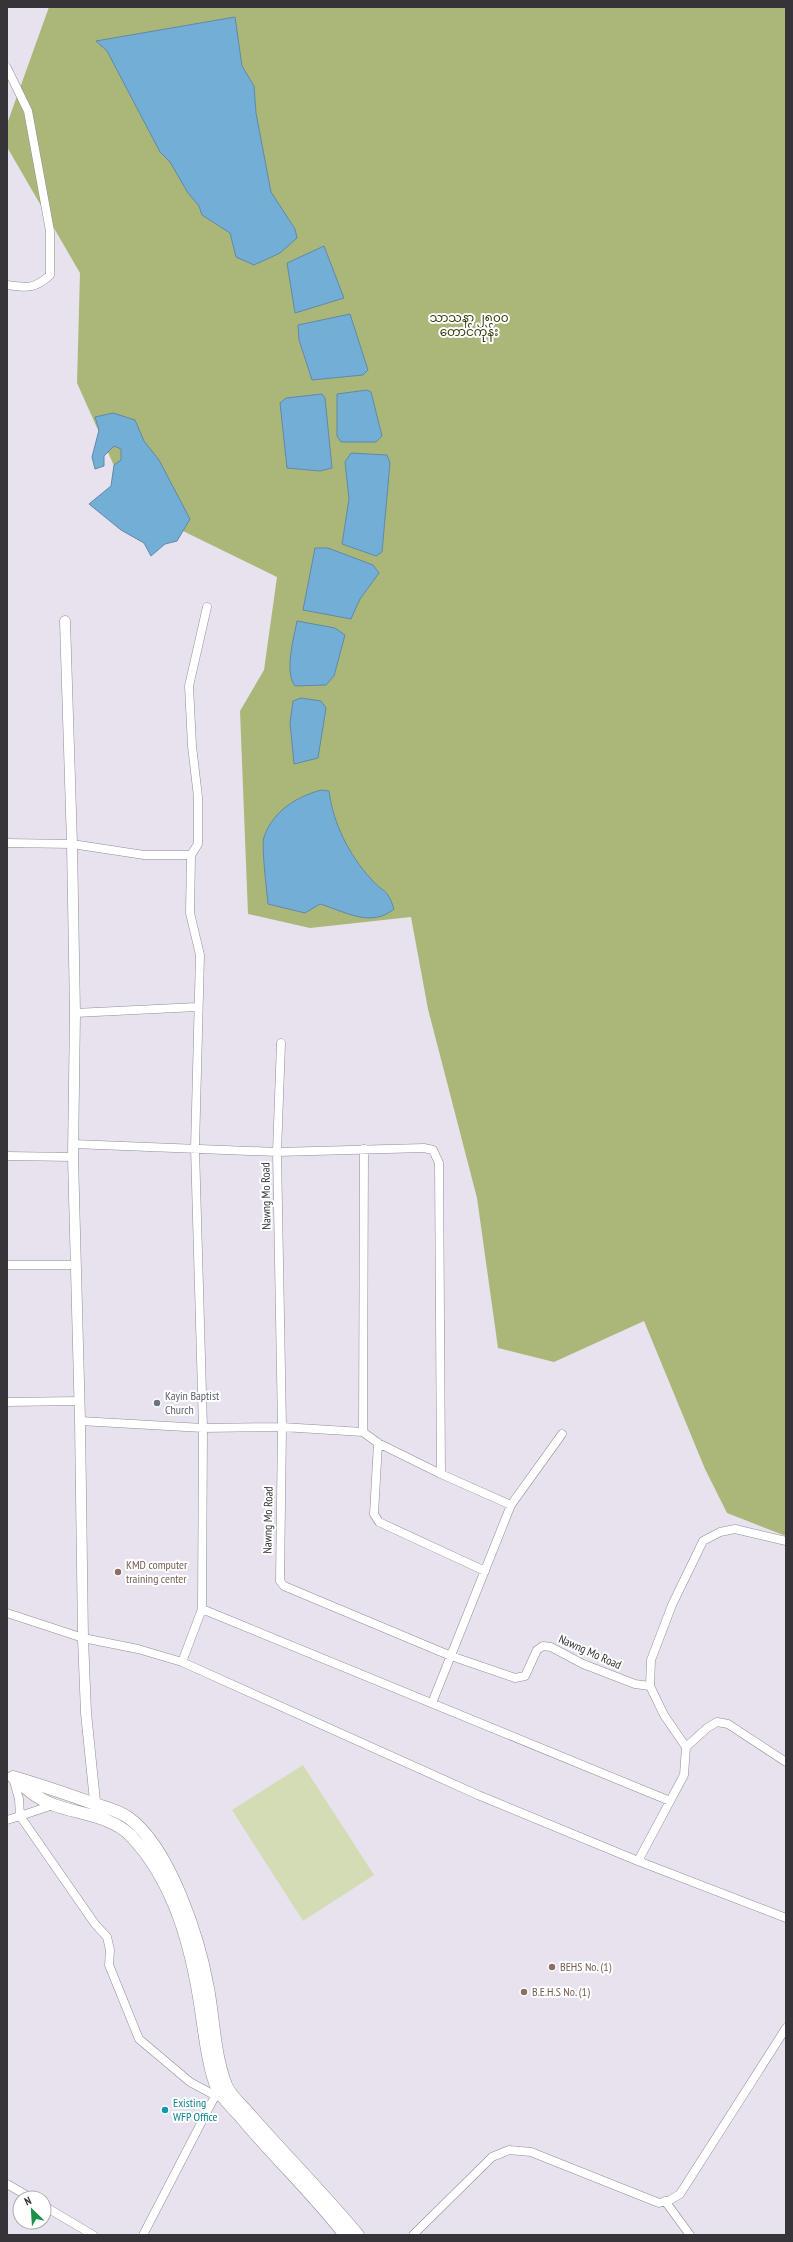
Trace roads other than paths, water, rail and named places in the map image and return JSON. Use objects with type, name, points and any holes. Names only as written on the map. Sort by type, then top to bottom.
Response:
[{"type":"main road","points":[[10,1776],[48,1786],[95,1804],[116,1810],[140,1827],[158,1852],[174,1882],[195,1935],[208,1988],[221,2092],[264,2130],[324,2194],[358,2235]]},
{"type":"main road","points":[[10,1776],[40,1799],[53,1805],[96,1817],[115,1825],[130,1836],[149,1858],[165,1887],[186,1936],[198,1988],[206,2048],[221,2092],[256,2135],[316,2198],[345,2235]]},
{"type":"street","points":[[7,68],[28,111],[50,231],[50,275],[41,283],[27,288],[7,285]]},
{"type":"street","points":[[182,1662],[202,1609],[203,1428],[195,1148],[197,1007],[200,955],[190,913],[191,855],[198,844],[198,797],[189,686],[207,607]]},
{"type":"street","points":[[65,621],[72,844],[75,1013],[73,1157],[80,1421],[83,1638],[86,1713],[96,1817]]},
{"type":"street","points":[[7,844],[72,844],[144,855],[191,855]]},
{"type":"street","points":[[75,1013],[197,1007]]},
{"type":"street","name":"Nawng Mo Road","points":[[282,1043],[277,1152],[282,1427],[279,1574],[284,1586],[451,1656],[515,1678],[525,1676],[537,1650],[543,1646],[551,1647],[583,1664],[635,1684],[650,1686]]},
{"type":"street","points":[[73,1144],[277,1152],[424,1148],[433,1150],[439,1163],[441,1474]]},
{"type":"street","points":[[363,1432],[364,1149]]},
{"type":"street","points":[[7,1156],[73,1157]]},
{"type":"street","points":[[7,1265],[75,1265]]},
{"type":"street","points":[[7,1402],[79,1401]]},
{"type":"street","points":[[80,1421],[203,1428],[282,1427],[363,1432],[378,1443],[441,1474],[511,1504]]},
{"type":"street","points":[[432,1703],[511,1504],[562,1434]]},
{"type":"street","points":[[378,1443],[374,1514],[380,1522],[485,1571]]},
{"type":"street","points":[[638,1861],[684,1775],[686,1747],[664,1715],[650,1686],[651,1660],[672,1605],[703,1541],[720,1532],[735,1528],[786,1541]]},
{"type":"street","points":[[202,1609],[670,1801]]},
{"type":"street","points":[[7,1613],[83,1638],[138,1650],[182,1662],[478,1795],[638,1861],[786,1918]]},
{"type":"street","points":[[686,1747],[707,1728],[717,1722],[728,1724],[786,1762]]},
{"type":"street","points":[[10,1776],[19,1799],[20,1816],[95,1924],[107,1937],[110,1950],[109,1965],[139,2039],[190,2082],[221,2092],[143,2235]]},
{"type":"street","points":[[7,1820],[53,1805]]},
{"type":"street","points":[[414,2235],[492,2157],[509,2150],[531,2152],[659,2203],[680,2194],[786,2028]]},
{"type":"street","points":[[7,2184],[17,2190]]},
{"type":"street","points":[[665,2201],[690,2235]]},
{"type":"street","points":[[52,2211],[93,2235]]},
{"type":"water","points":[[235,17],[242,66],[254,86],[256,113],[271,192],[295,229],[297,238],[280,253],[254,265],[236,257],[230,233],[202,215],[199,206],[188,193],[170,162],[160,152],[107,51],[96,41]]},
{"type":"water","points":[[324,246],[344,298],[295,313],[287,263]]},
{"type":"water","points":[[350,314],[368,370],[363,375],[312,380],[299,340],[298,325]]},
{"type":"water","points":[[367,390],[371,392],[382,436],[376,442],[341,442],[337,436],[337,394]]},
{"type":"water","points":[[322,394],[325,398],[332,468],[320,471],[287,468],[280,403],[286,398]]},
{"type":"water","points":[[113,413],[135,420],[144,441],[159,460],[190,519],[177,541],[165,544],[151,556],[144,543],[121,530],[89,504],[111,486],[114,465],[121,460],[121,449],[114,446],[104,456],[104,466],[95,469],[92,457],[99,430],[95,417]]},
{"type":"water","points":[[351,453],[387,455],[390,463],[382,552],[376,556],[342,544],[349,499],[345,462]]},
{"type":"water","points":[[315,548],[328,548],[373,565],[379,573],[360,599],[351,619],[303,610]]},
{"type":"water","points":[[297,621],[335,628],[345,635],[334,676],[326,685],[295,686],[292,680],[290,664]]},
{"type":"water","points":[[301,698],[321,701],[326,708],[318,758],[294,764],[290,723],[293,701]]},
{"type":"water","points":[[321,790],[329,791],[338,827],[349,849],[363,870],[375,884],[385,891],[389,897],[394,909],[385,915],[367,918],[358,917],[320,904],[305,913],[268,904],[264,869],[263,841],[268,828],[286,806],[294,801]]},
{"type":"place","name":"Kayin Baptist Church","points":[[157,1403]]},
{"type":"place","name":"KMD computer training center","points":[[118,1572]]},
{"type":"place","name":"BEHS No. (1)","points":[[552,1967]]},
{"type":"place","name":"B.E.H.S No. (1)","points":[[524,1992]]},
{"type":"place","name":"Existing WFP Office","points":[[165,2110]]},
{"type":"park label","name":"သာသနာ ၂၅၀၀ တောင်ကုန်း","points":[[469,325]]}]
